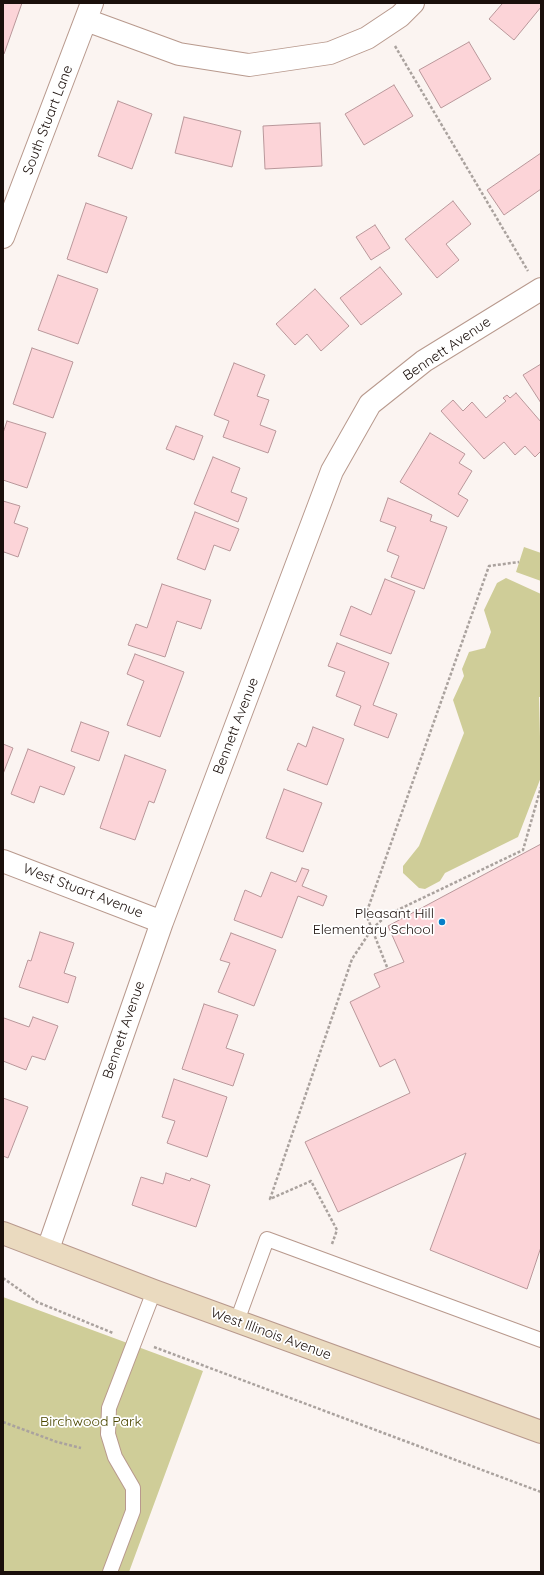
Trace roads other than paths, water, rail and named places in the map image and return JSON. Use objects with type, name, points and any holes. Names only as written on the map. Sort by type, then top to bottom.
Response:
[{"type":"main road","name":"West Illinois Avenue","points":[[3,1233],[154,1291],[541,1432]]},
{"type":"street","points":[[89,12],[180,54],[249,65],[330,53],[367,38],[400,16],[413,3]]},
{"type":"street","name":"South Stuart Lane","points":[[3,237],[89,12]]},
{"type":"street","name":"Bennett Avenue","points":[[48,1249],[162,922],[332,471],[370,404],[424,361],[540,289]]},
{"type":"street","name":"West Stuart Avenue","points":[[3,861],[162,922]]},
{"type":"lane","points":[[237,1321],[267,1239],[541,1340]]},
{"type":"lane","points":[[110,1572],[133,1511],[133,1488],[115,1457],[110,1442],[108,1434],[109,1408],[154,1291]]},
{"type":"place","name":"Pleasant Hill Elementary School","points":[[442,922]]},
{"type":"park label","name":"Birchwood Park","points":[[91,1422]]}]
